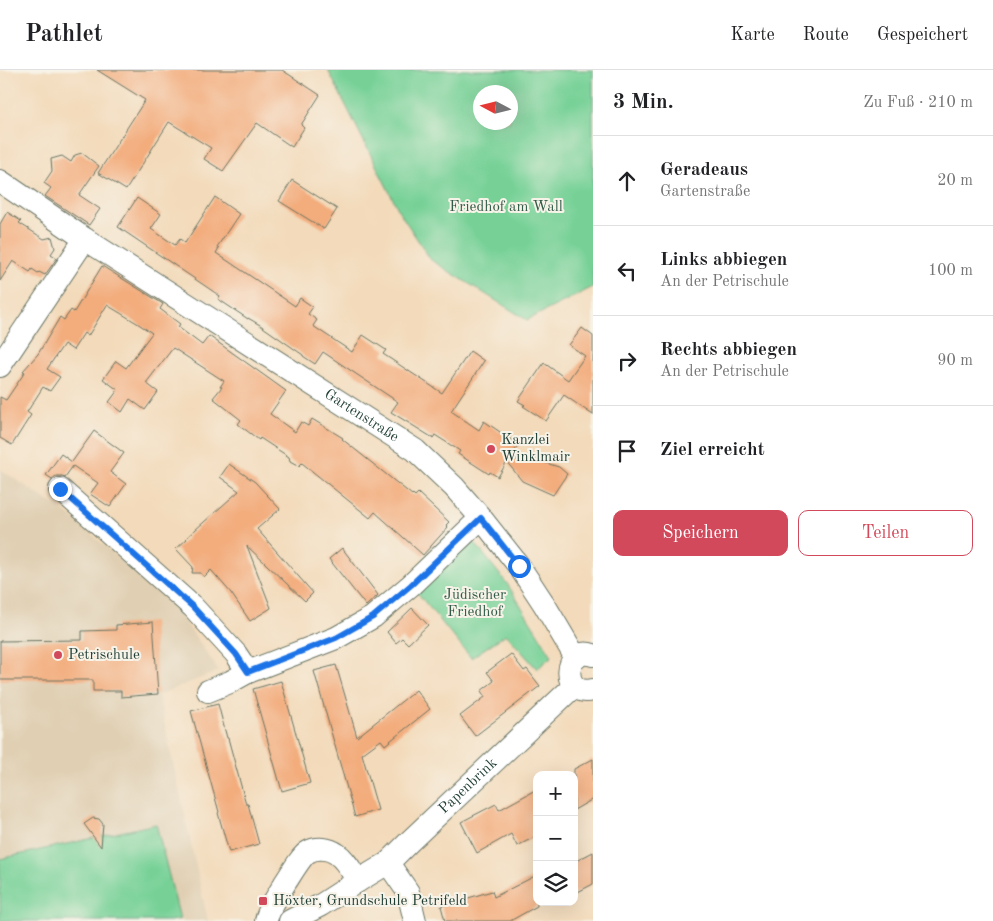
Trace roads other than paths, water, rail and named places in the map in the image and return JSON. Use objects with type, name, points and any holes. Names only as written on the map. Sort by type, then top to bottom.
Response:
[{"type":"street","name":"Gartenstraße","points":[[0,181],[85,239],[415,450],[454,487],[481,518],[519,566],[544,604],[584,657]]},
{"type":"street","points":[[0,366],[85,239]]},
{"type":"street","points":[[60,489],[193,607],[236,654],[248,672]]},
{"type":"street","points":[[208,691],[248,672],[336,638],[373,617],[411,585],[481,518]]},
{"type":"street","points":[[583,688],[571,681],[569,668],[584,657]]},
{"type":"street","name":"Papenbrink","points":[[290,921],[321,905],[388,863],[416,834],[583,688]]},
{"type":"street","points":[[266,921],[280,892],[306,853],[320,848],[336,853],[349,866],[358,881]]},
{"type":"street","points":[[388,863],[408,892],[415,921]]},
{"type":"place","name":"Kanzlei Winklmair","points":[[491,449]]},
{"type":"place","name":"Petrischule","points":[[58,655]]},
{"type":"place","name":"Höxter, Grundschule Petrifeld","points":[[263,901]]},
{"type":"park label","name":"Friedhof am Wall","points":[[506,207]]},
{"type":"park label","name":"Jüdischer Friedhof","points":[[475,604]]}]
